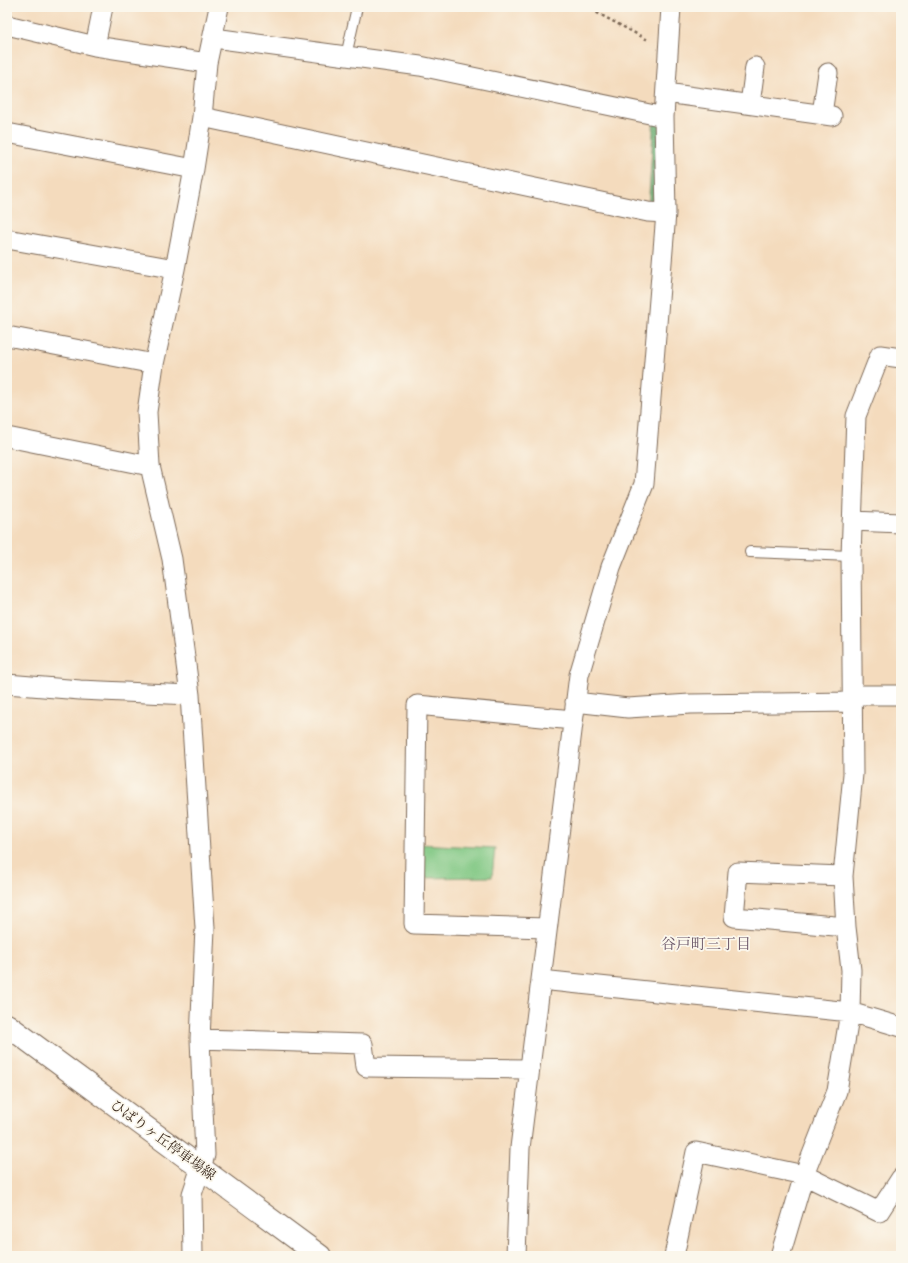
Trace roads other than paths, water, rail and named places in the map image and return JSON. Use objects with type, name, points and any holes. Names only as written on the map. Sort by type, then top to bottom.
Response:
[{"type":"main road","name":"ひばりヶ丘停車場線","points":[[7,1025],[320,1256]]},
{"type":"street","points":[[96,46],[103,7]]},
{"type":"street","points":[[193,1256],[192,1194],[205,1155],[200,1039],[205,928],[190,695],[172,559],[150,466],[147,412],[154,364],[175,268],[194,169],[202,117],[207,63],[214,38],[219,7]]},
{"type":"street","points":[[516,1256],[520,1148],[572,720],[579,675],[611,567],[644,484],[666,213],[664,117],[671,7]]},
{"type":"street","points":[[7,25],[96,46],[207,63]]},
{"type":"street","points":[[214,38],[420,66],[664,117]]},
{"type":"street","points":[[750,104],[755,67]]},
{"type":"street","points":[[666,93],[827,115],[828,73]]},
{"type":"street","points":[[202,117],[648,212],[666,213]]},
{"type":"street","points":[[7,133],[194,169]]},
{"type":"street","points":[[7,239],[175,268]]},
{"type":"street","points":[[7,336],[154,364]]},
{"type":"street","points":[[780,1256],[804,1175],[837,1091],[850,1012],[851,970],[846,927],[843,876],[853,774],[851,556],[856,416],[880,355],[901,358]]},
{"type":"street","points":[[7,437],[150,466]]},
{"type":"street","points":[[852,521],[901,523]]},
{"type":"street","points":[[7,684],[80,690],[190,695]]},
{"type":"street","points":[[575,702],[628,708],[901,695]]},
{"type":"street","points":[[547,928],[414,924],[417,705],[572,720]]},
{"type":"street","points":[[843,876],[738,872],[734,917],[846,927]]},
{"type":"street","points":[[541,980],[850,1012],[901,1027]]},
{"type":"street","points":[[200,1039],[362,1044],[366,1067],[529,1069]]},
{"type":"street","points":[[674,1256],[696,1152],[804,1175],[879,1212],[901,1178]]},
{"type":"lane","points":[[346,56],[356,7]]},
{"type":"lane","points":[[750,552],[851,556]]},
{"type":"district","name":"谷戸町三丁目","points":[[706,944]]}]
